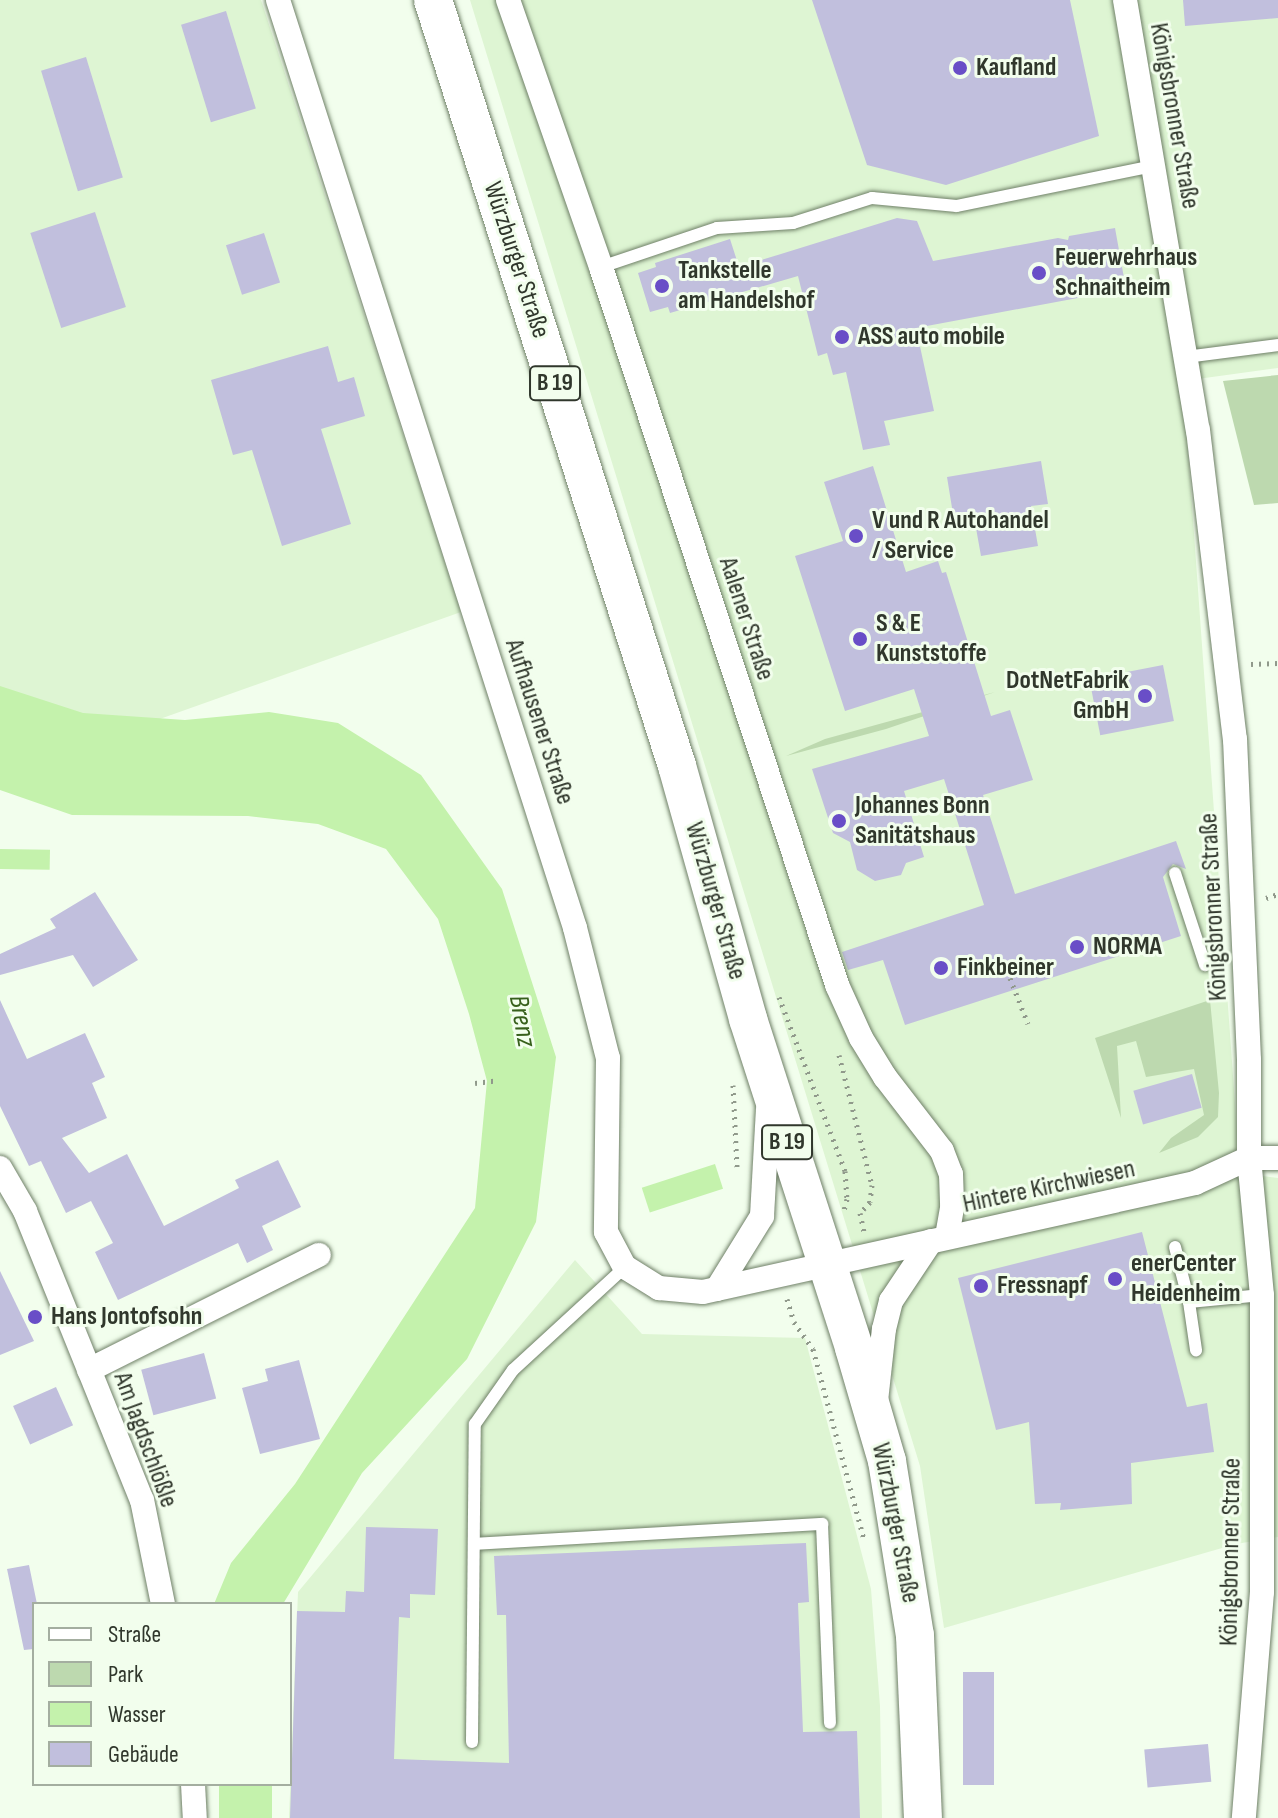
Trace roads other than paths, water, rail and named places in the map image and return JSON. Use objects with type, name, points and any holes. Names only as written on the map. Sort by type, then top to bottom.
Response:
[{"type":"main road","name":"Würzburger Straße","points":[[433,0],[677,766],[768,1083],[887,1461],[915,1636],[923,1818]]},
{"type":"street","name":"Aufhausener Straße","points":[[278,0],[575,928],[608,1058],[606,1232],[625,1267],[659,1288],[703,1292],[827,1265]]},
{"type":"street","name":"Aalener Straße","points":[[508,0],[601,267],[837,985],[861,1038],[885,1077],[942,1151],[952,1208],[939,1239]]},
{"type":"street","name":"Königsbronner Straße","points":[[1125,0],[1198,430],[1235,739],[1249,1060],[1249,1158],[1262,1295],[1262,1592],[1244,1818]]},
{"type":"street","points":[[717,1289],[762,1216],[767,1179],[768,1083]]},
{"type":"street","name":"Hintere Kirchwiesen","points":[[827,1265],[1195,1183],[1249,1158],[1278,1158]]},
{"type":"street","name":"Am Jagdschlößle","points":[[0,1168],[25,1211],[142,1500],[163,1602]]},
{"type":"street","points":[[874,1418],[884,1329],[891,1301],[939,1239]]},
{"type":"street","points":[[89,1370],[319,1255]]},
{"type":"street","points":[[193,1786],[195,1818]]},
{"type":"lane","points":[[601,267],[717,228],[793,223],[872,198],[957,206],[1154,166]]},
{"type":"lane","points":[[1186,357],[1278,345]]},
{"type":"lane","points":[[1175,873],[1205,965]]},
{"type":"lane","points":[[1175,1247],[1189,1302],[1196,1350]]},
{"type":"lane","points":[[472,1742],[475,1424],[513,1370],[625,1267]]},
{"type":"lane","points":[[1189,1302],[1262,1295]]},
{"type":"lane","points":[[474,1544],[822,1524],[830,1723]]},
{"type":"water","name":"Brenz","points":[[0,686],[83,713],[185,720],[269,712],[338,723],[421,775],[502,889],[556,1057],[536,1222],[467,1359],[362,1473],[284,1602],[215,1602],[231,1563],[295,1484],[475,1208],[487,1081],[438,919],[386,849],[318,824],[248,816],[72,815],[0,790]]},
{"type":"water","points":[[0,849],[50,850],[50,870],[0,869]]},
{"type":"water","points":[[715,1164],[723,1189],[650,1213],[642,1188]]},
{"type":"water","points":[[219,1786],[272,1786],[272,1818],[219,1818]]},
{"type":"place","name":"Kaufland","points":[[960,68]]},
{"type":"place","name":"Feuerwehrhaus Schnaitheim","points":[[1039,273]]},
{"type":"place","name":"Tankstelle am Handelshof","points":[[662,286]]},
{"type":"place","name":"ASS auto mobile","points":[[842,337]]},
{"type":"place","name":"V und R Autohandel / Service","points":[[856,536]]},
{"type":"place","name":"S & E Kunststoffe","points":[[860,639]]},
{"type":"place","name":"DotNetFabrik GmbH","points":[[1145,696]]},
{"type":"place","name":"Johannes Bonn Sanitätshaus","points":[[839,821]]},
{"type":"place","name":"NORMA","points":[[1077,947]]},
{"type":"place","name":"Finkbeiner","points":[[941,968]]},
{"type":"place","name":"enerCenter Heidenheim","points":[[1115,1279]]},
{"type":"place","name":"Fressnapf","points":[[981,1286]]},
{"type":"place","name":"Hans Jontofsohn","points":[[35,1317]]}]
